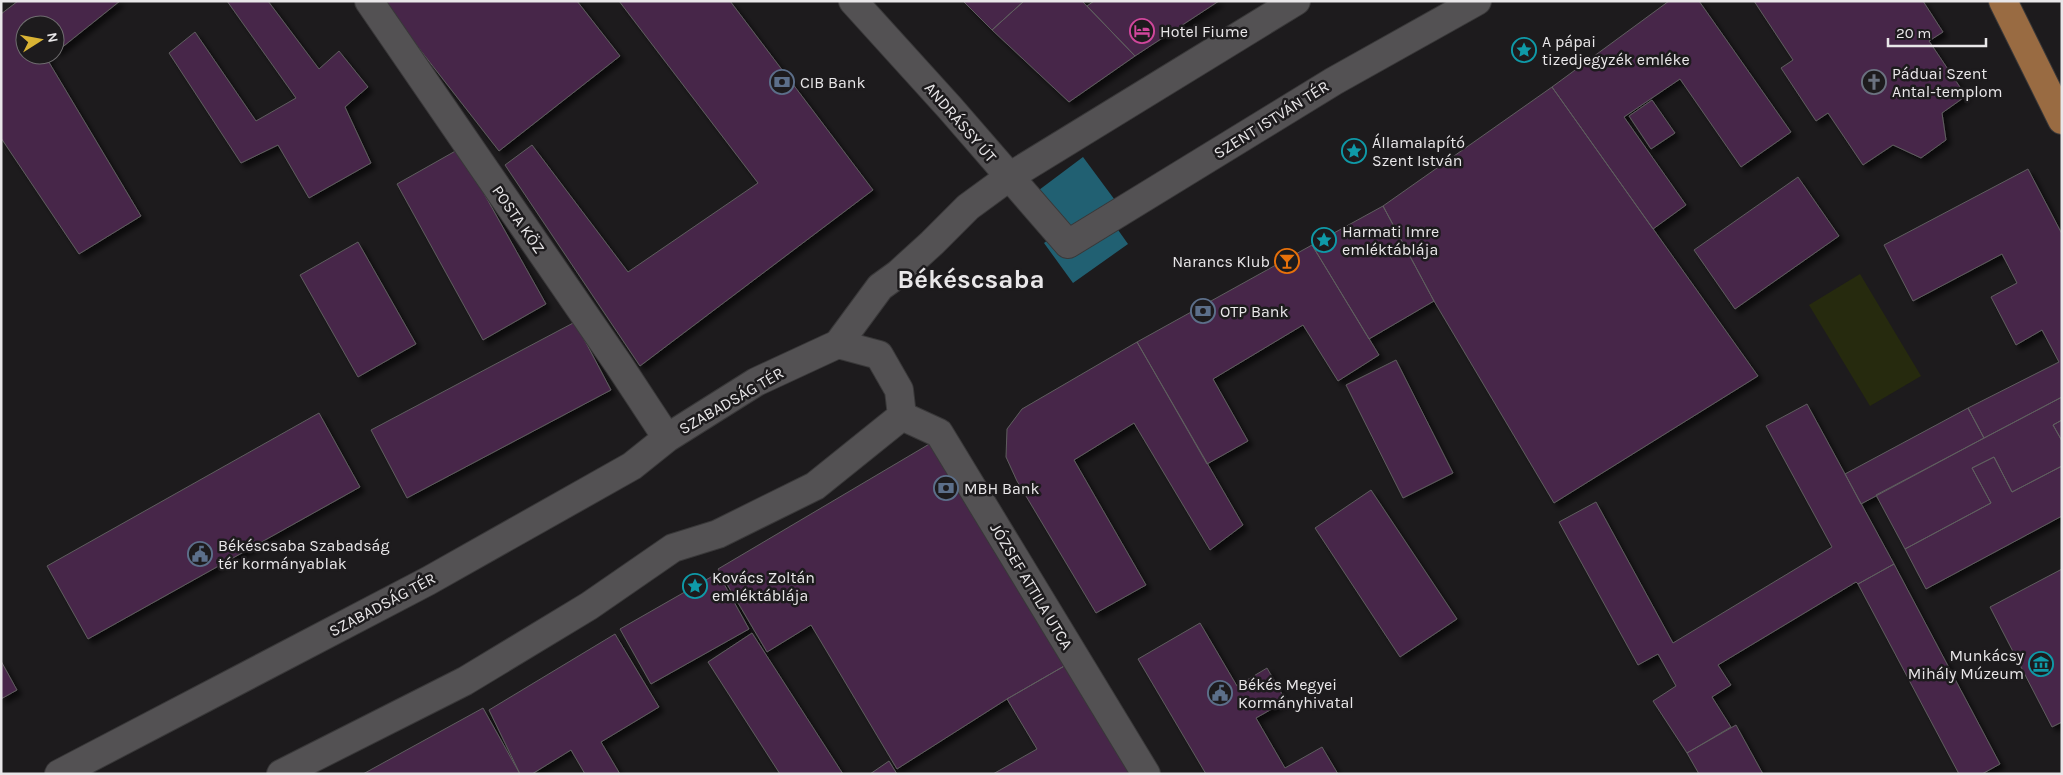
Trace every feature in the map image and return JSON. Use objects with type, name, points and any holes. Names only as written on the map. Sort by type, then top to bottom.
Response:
[{"type":"main road","points":[[2003,1],[2062,120]]},
{"type":"street","name":"POSTA KÖZ","points":[[369,1],[620,364],[667,438]]},
{"type":"street","name":"ANDRÁSSY ÚT","points":[[853,1],[1068,244]]},
{"type":"street","points":[[281,774],[465,680],[589,606],[673,548],[718,534],[815,486],[902,416],[899,390],[878,355],[838,344],[880,287],[898,274],[968,207],[1010,177],[1296,1]]},
{"type":"street","name":"SZENT ISTVÁN TÉR","points":[[1068,244],[1334,81],[1477,1]]},
{"type":"street","name":"SZABADSÁG TÉR","points":[[59,774],[428,580],[632,466],[667,438],[756,382],[838,344]]},
{"type":"street","name":"JÓZSEF ATTILA UTCA","points":[[902,416],[939,433],[1146,774]]},
{"type":"green space","points":[[1860,274],[1921,376],[1870,406],[1809,305]]},
{"type":"water","points":[[1083,157],[1123,211],[1111,220],[1128,244],[1073,283],[1044,243],[1065,227],[1039,190]]},
{"type":"building","points":[[18,1],[120,1],[65,45],[65,15],[15,15],[15,65],[51,65],[141,216],[79,254],[1,138],[1,14]]},
{"type":"building","points":[[227,1],[268,1],[319,69],[339,51],[368,87],[345,107],[371,163],[309,198],[278,145],[241,163],[169,53],[195,32],[256,121],[296,98]]},
{"type":"building","points":[[382,1],[577,1],[620,56],[499,151]]},
{"type":"building","points":[[619,1],[730,1],[873,190],[640,366],[505,165],[532,145],[628,272],[758,183]]},
{"type":"building","points":[[963,1],[1024,1],[992,30]]},
{"type":"building","points":[[1024,1],[1082,1],[1135,56],[1069,102],[992,30]]},
{"type":"building","name":"Hotel Fiume","points":[[1094,1],[1219,1],[1135,56],[1087,6]]},
{"type":"building","points":[[1669,1],[1699,1],[1791,132],[1741,167],[1680,79],[1624,117],[1686,205],[1653,229],[1552,87]]},
{"type":"building","name":"Páduai Szent Antal-templom","points":[[1754,1],[1923,1],[1943,32],[1929,41],[1966,96],[1942,113],[1946,140],[1921,158],[1893,145],[1863,165],[1828,113],[1816,121],[1781,68],[1793,60]]},
{"type":"building","points":[[1552,87],[1758,376],[1554,503],[1434,301],[1383,206]]},
{"type":"building","points":[[1652,100],[1675,133],[1651,149],[1629,116]]},
{"type":"building","points":[[459,149],[546,304],[483,340],[397,184]]},
{"type":"building","points":[[2028,169],[2062,234],[2062,397],[1984,438],[1968,408],[2059,362],[2042,330],[2016,345],[1991,297],[2017,283],[2002,254],[1913,301],[1884,245]]},
{"type":"building","points":[[1798,177],[1839,236],[1735,309],[1694,250]]},
{"type":"building","points":[[1383,206],[1434,301],[1369,339],[1312,245]]},
{"type":"building","points":[[358,242],[416,344],[358,377],[300,275]]},
{"type":"building","points":[[1312,245],[1379,355],[1338,381],[1303,325],[1213,379],[1248,441],[1207,464],[1137,342]]},
{"type":"building","points":[[575,322],[611,390],[407,498],[371,430]]},
{"type":"building","points":[[1137,342],[1243,525],[1210,550],[1134,423],[1074,460],[1146,585],[1096,613],[1017,481],[1006,457],[1007,429],[1022,409]]},
{"type":"building","points":[[1396,360],[1453,473],[1403,498],[1346,385]]},
{"type":"building","points":[[2062,397],[2062,420],[2053,425],[2062,441],[2062,466],[2012,492],[1994,457],[1972,468],[1991,503],[1905,549],[1876,495]]},
{"type":"building","points":[[1807,404],[1894,564],[1858,584],[1856,582],[1718,665],[1731,685],[1712,697],[1731,727],[1687,753],[1653,701],[1676,686],[1658,654],[1638,665],[1559,522],[1596,502],[1673,643],[1832,547],[1766,426]]},
{"type":"building","points":[[1968,408],[1984,438],[1861,504],[1845,474]]},
{"type":"building","points":[[319,413],[360,487],[88,639],[47,566]]},
{"type":"building","points":[[2062,420],[2062,441],[2053,425]]},
{"type":"building","points":[[931,443],[1066,665],[1007,699],[897,769],[811,625],[767,652],[718,569]]},
{"type":"building","points":[[1994,457],[2012,492],[2062,466],[2062,516],[1926,589],[1905,549],[1991,503],[1972,468]]},
{"type":"building","points":[[1371,490],[1457,619],[1400,657],[1315,528]]},
{"type":"building","points":[[1894,564],[2000,764],[1982,774],[1959,774],[1858,584]]},
{"type":"building","name":"Munkácsy Mihály Múzeum","points":[[2062,569],[2062,722],[2052,727],[1990,607]]},
{"type":"building","points":[[718,573],[749,629],[651,684],[620,629]]},
{"type":"building","name":"Békés Megyei Kormányhivatal","points":[[1200,623],[1237,686],[1267,668],[1286,701],[1256,718],[1285,768],[1322,747],[1338,774],[1206,774],[1138,659]]},
{"type":"building","points":[[752,633],[843,774],[780,774],[708,662]]},
{"type":"building","points":[[615,634],[659,707],[601,742],[620,774],[585,774],[571,750],[532,774],[520,774],[489,710]]},
{"type":"building","points":[[1,661],[17,690],[1,699]]},
{"type":"building","points":[[1066,665],[1130,774],[993,774],[1037,749],[1007,699]]},
{"type":"building","points":[[483,708],[520,774],[363,774]]},
{"type":"building","points":[[1736,725],[1763,774],[1699,774],[1687,753]]},
{"type":"building","points":[[889,761],[897,774],[870,774]]},
{"type":"place","name":"Hotel Fiume","points":[[1142,31]]},
{"type":"place","name":"A pápai tizedjegyzék emléke","points":[[1524,50]]},
{"type":"place","name":"CIB Bank","points":[[782,82]]},
{"type":"place","name":"Páduai Szent Antal-templom","points":[[1874,82]]},
{"type":"place","name":"Államalapító Szent István","points":[[1354,151]]},
{"type":"place","name":"Harmati Imre emléktáblája","points":[[1324,240]]},
{"type":"place","name":"Narancs Klub","points":[[1287,261]]},
{"type":"place","name":"OTP Bank","points":[[1203,311]]},
{"type":"place","name":"MBH Bank","points":[[946,488]]},
{"type":"place","name":"Békéscsaba Szabadság tér kormányablak","points":[[200,554]]},
{"type":"place","name":"Kovács Zoltán emléktáblája","points":[[695,586]]},
{"type":"place","name":"Munkácsy Mihály Múzeum","points":[[2041,664]]},
{"type":"place","name":"Békés Megyei Kormányhivatal","points":[[1220,693]]},
{"type":"district","name":"Békéscsaba","points":[[971,279]]}]
